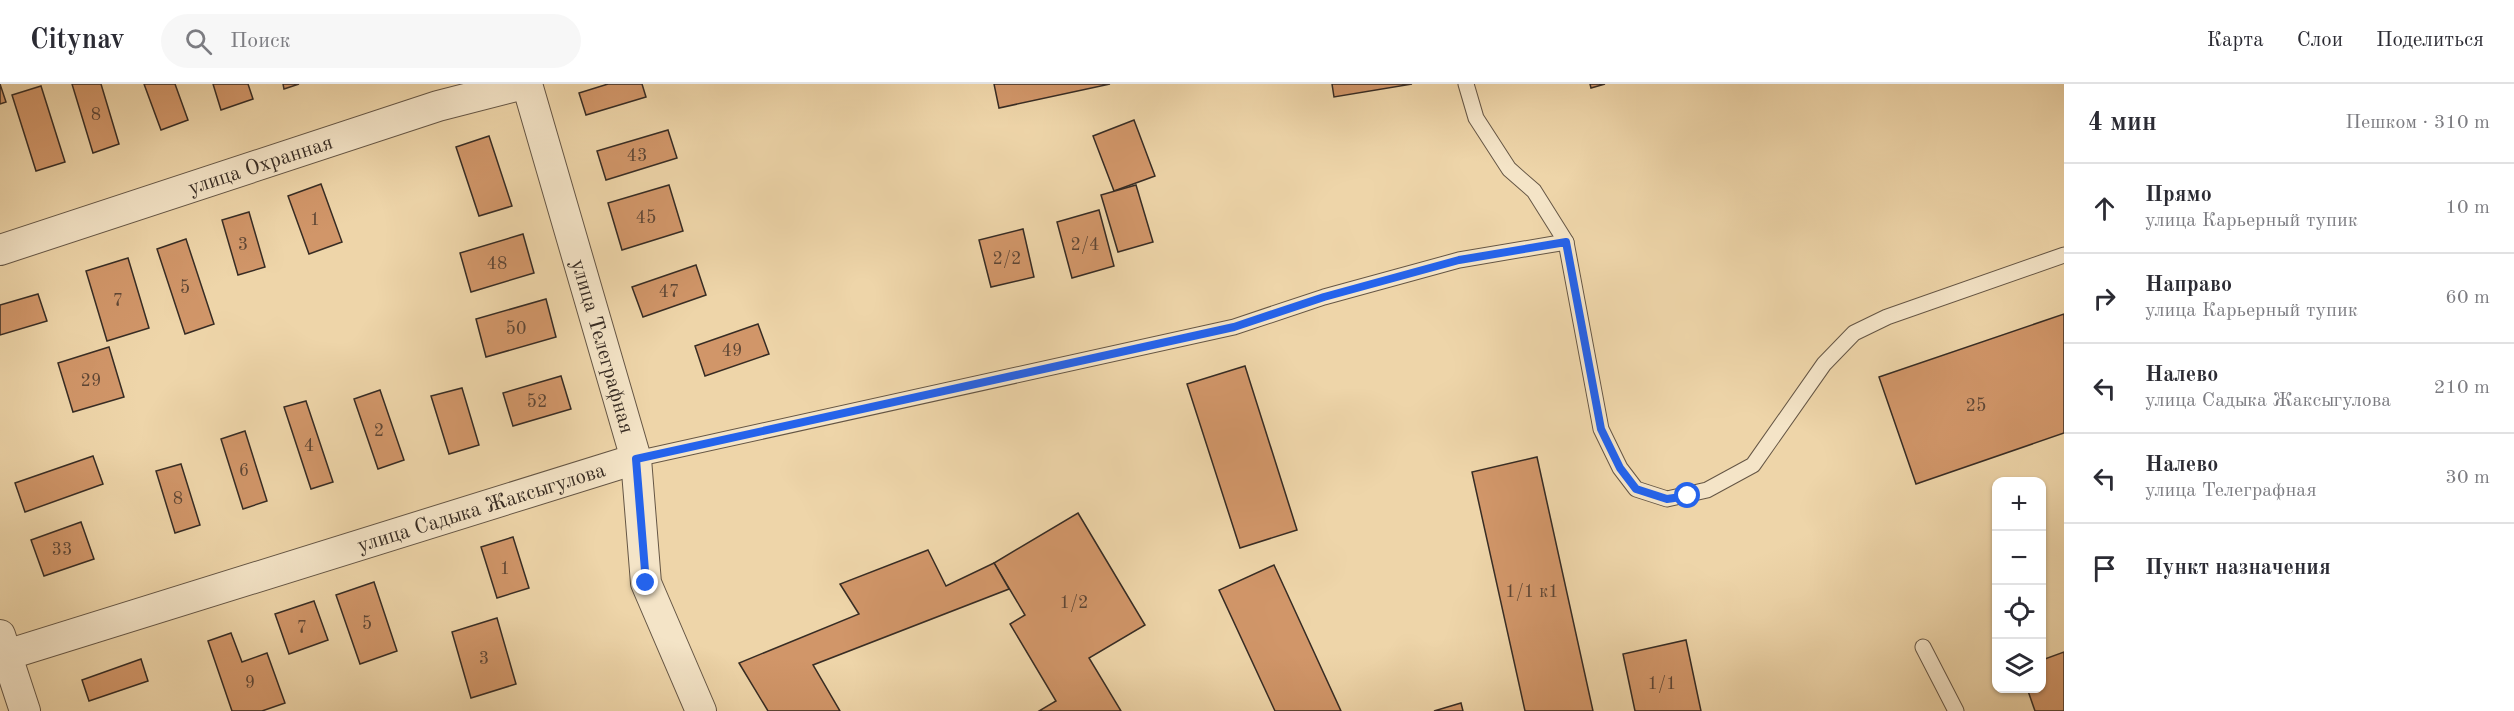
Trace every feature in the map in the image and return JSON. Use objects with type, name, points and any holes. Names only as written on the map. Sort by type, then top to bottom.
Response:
[{"type":"street","name":"улица Охранная","points":[[0,250],[438,106],[525,84]]},
{"type":"street","name":"улица Телеграфная","points":[[525,84],[636,459],[646,583],[701,711]]},
{"type":"street","name":"улица Садыка Жаксыгулова","points":[[2,649],[636,459]]},
{"type":"street","points":[[2,649],[25,711]]},
{"type":"lane","points":[[1466,84],[1476,118],[1509,169],[1534,191],[1566,242],[1601,429],[1610,449],[1620,468],[1636,489],[1667,499],[1707,490],[1753,465],[1824,363],[1854,333],[1887,317],[2064,255]]},
{"type":"lane","name":"улица Садыка Жаксыгулова","points":[[636,459],[1234,327],[1324,297],[1459,260],[1566,242]]},
{"type":"lane","points":[[1923,647],[1956,711]]},
{"type":"building","points":[[0,84],[6,102],[0,104]]},
{"type":"building","points":[[72,84],[101,84],[119,144],[93,153]]},
{"type":"building","points":[[144,84],[175,84],[188,120],[161,130]]},
{"type":"building","points":[[213,84],[248,84],[253,99],[221,110]]},
{"type":"building","points":[[283,84],[299,84],[284,89]]},
{"type":"building","points":[[608,84],[642,84],[646,97],[586,115],[579,93]]},
{"type":"building","points":[[994,84],[1110,84],[999,108]]},
{"type":"building","points":[[1332,84],[1412,84],[1334,97]]},
{"type":"building","points":[[1590,84],[1605,84],[1591,88]]},
{"type":"building","points":[[41,86],[65,162],[36,171],[12,95]]},
{"type":"building","points":[[1134,120],[1155,176],[1114,191],[1093,136]]},
{"type":"building","points":[[668,130],[677,158],[606,180],[597,151]]},
{"type":"building","points":[[489,136],[512,206],[479,216],[456,147]]},
{"type":"building","points":[[321,184],[342,242],[309,254],[288,196]]},
{"type":"building","points":[[669,185],[683,231],[622,250],[608,203]]},
{"type":"building","points":[[1136,185],[1153,242],[1118,252],[1101,195]]},
{"type":"building","points":[[1099,210],[1114,266],[1072,278],[1057,222]]},
{"type":"building","points":[[249,212],[265,267],[238,275],[222,220]]},
{"type":"building","points":[[1023,229],[1034,277],[991,287],[979,240]]},
{"type":"building","points":[[523,234],[534,273],[471,292],[460,253]]},
{"type":"building","points":[[186,239],[214,324],[185,334],[157,249]]},
{"type":"building","points":[[128,258],[149,328],[107,341],[86,271]]},
{"type":"building","points":[[696,265],[706,295],[643,317],[632,287]]},
{"type":"building","points":[[38,294],[47,321],[0,335],[0,305]]},
{"type":"building","points":[[546,299],[556,337],[486,357],[476,319]]},
{"type":"building","points":[[2064,314],[2064,433],[1916,484],[1879,377]]},
{"type":"building","points":[[758,324],[769,354],[705,376],[695,346]]},
{"type":"building","points":[[109,347],[124,397],[73,412],[58,363]]},
{"type":"building","points":[[1245,366],[1297,530],[1240,548],[1187,384]]},
{"type":"building","points":[[561,376],[571,409],[513,426],[503,393]]},
{"type":"building","points":[[462,388],[479,445],[449,454],[431,396]]},
{"type":"building","points":[[380,390],[404,460],[378,469],[354,399]]},
{"type":"building","points":[[306,401],[333,482],[311,489],[284,407]]},
{"type":"building","points":[[245,431],[267,501],[243,509],[221,439]]},
{"type":"building","points":[[93,456],[103,484],[25,512],[15,483]]},
{"type":"building","points":[[1537,457],[1593,711],[1525,711],[1472,472]]},
{"type":"building","points":[[181,464],[200,525],[175,533],[156,471]]},
{"type":"building","points":[[1078,513],[1145,625],[1089,658],[1121,711],[1039,711],[1056,701],[1010,624],[1025,615],[994,563]]},
{"type":"building","points":[[81,522],[94,559],[44,576],[31,540]]},
{"type":"building","points":[[513,537],[529,588],[497,598],[481,547]]},
{"type":"building","points":[[928,550],[946,586],[994,563],[1009,589],[813,665],[840,711],[768,711],[739,663],[859,614],[840,584]]},
{"type":"building","points":[[1274,565],[1341,711],[1275,711],[1219,590]]},
{"type":"building","points":[[374,582],[397,651],[360,664],[336,595]]},
{"type":"building","points":[[314,601],[328,640],[289,654],[275,614]]},
{"type":"building","points":[[497,618],[516,684],[471,698],[452,632]]},
{"type":"building","points":[[231,633],[242,662],[267,653],[285,703],[262,711],[232,711],[208,641]]},
{"type":"building","points":[[1686,640],[1701,711],[1635,711],[1623,654]]},
{"type":"building","points":[[2064,652],[2064,711],[2035,711],[2029,693],[2046,693],[2046,659]]},
{"type":"building","points":[[141,659],[148,681],[89,701],[82,680]]},
{"type":"building","points":[[1461,703],[1463,711],[1434,711]]},
{"type":"route","points":[[646,583],[636,459],[1234,327],[1324,297],[1459,260],[1566,242],[1601,429],[1620,468],[1636,489],[1667,499],[1688,496]]}]
